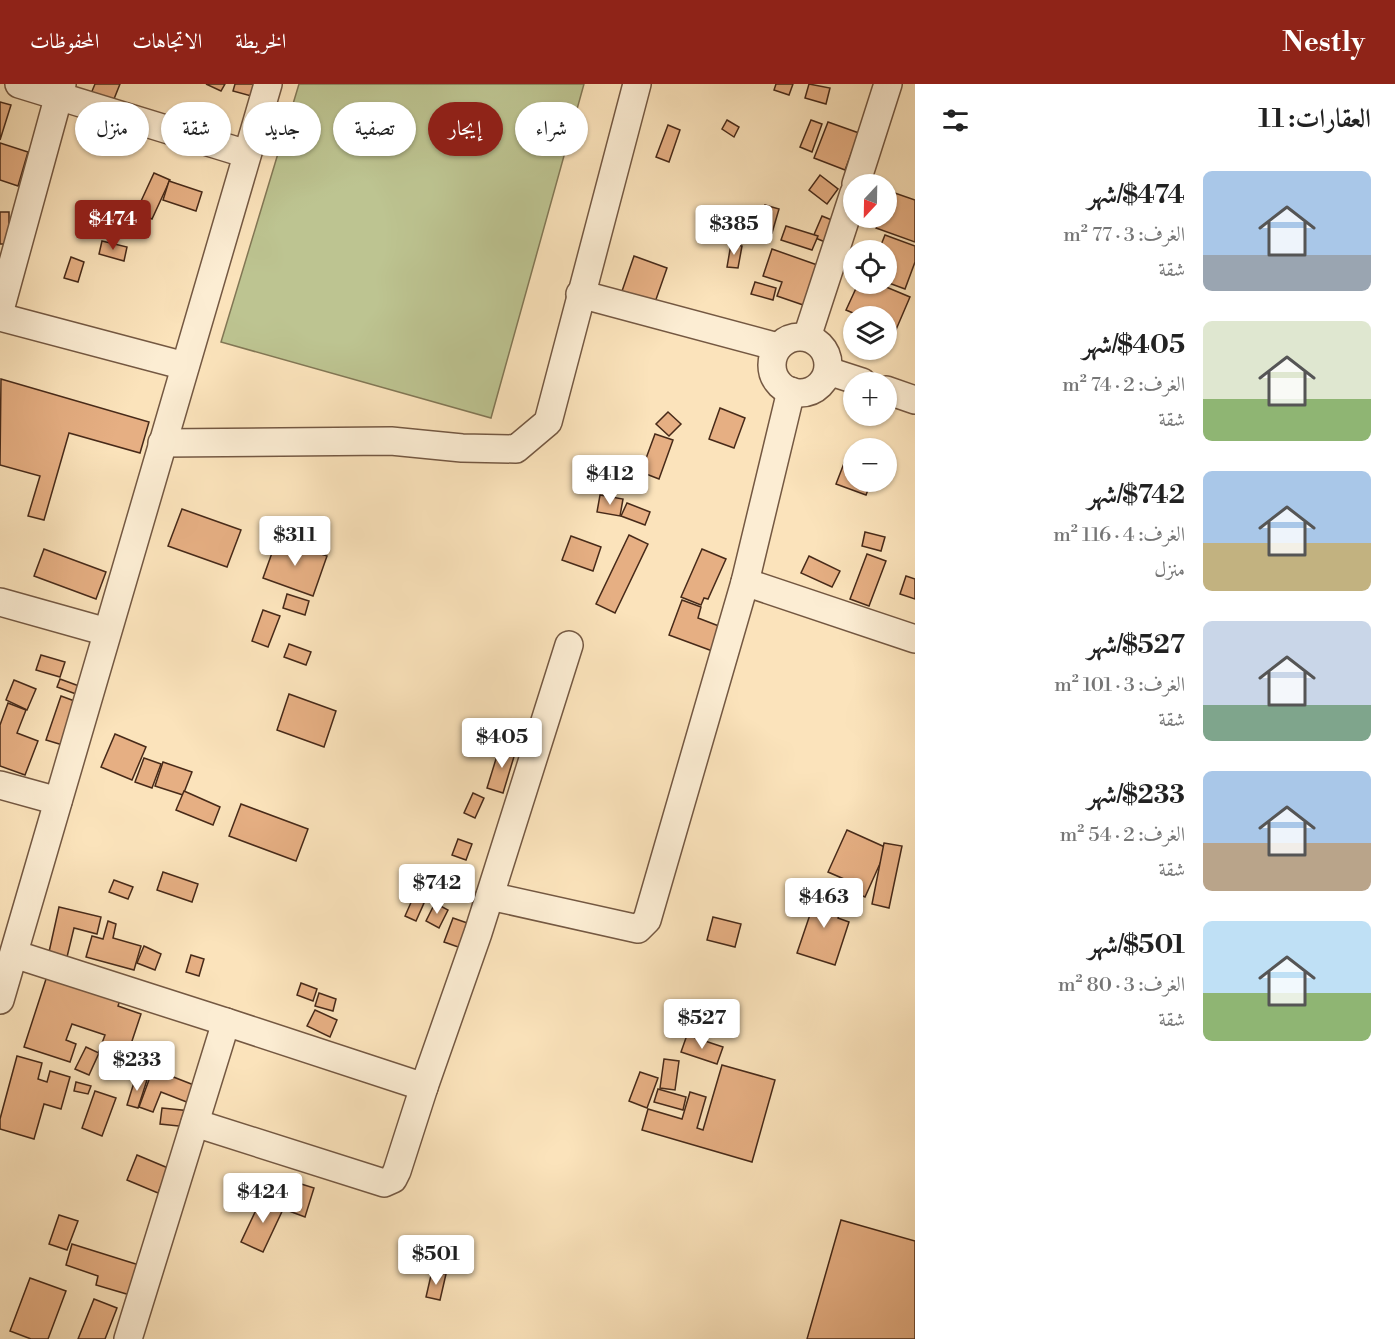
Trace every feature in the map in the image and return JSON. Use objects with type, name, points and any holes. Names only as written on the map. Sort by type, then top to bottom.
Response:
[{"type":"street","points":[[19,84],[61,90],[243,153]]},
{"type":"street","points":[[263,102],[268,84]]},
{"type":"street","points":[[162,443],[391,441],[462,448],[516,449],[548,422],[637,84]]},
{"type":"street","points":[[859,174],[888,84]]},
{"type":"street","points":[[0,310],[61,90]]},
{"type":"street","points":[[0,1000],[246,156]]},
{"type":"street","points":[[807,337],[843,227]]},
{"type":"street","points":[[580,294],[778,347]]},
{"type":"street","points":[[0,317],[185,366]]},
{"type":"street","points":[[807,337],[823,347],[828,359],[828,371],[823,383],[812,391],[800,393],[791,391],[778,382],[772,371],[773,358],[778,347],[788,339],[807,337]]},
{"type":"street","points":[[828,371],[843,376]]},
{"type":"street","points":[[490,896],[638,929],[647,920],[745,582],[791,391]]},
{"type":"street","points":[[897,394],[915,400]]},
{"type":"street","points":[[745,582],[915,639]]},
{"type":"street","points":[[0,602],[107,632]]},
{"type":"street","points":[[195,1123],[384,1183],[393,1179],[490,896],[569,645]]},
{"type":"street","points":[[0,785],[58,801]]},
{"type":"street","points":[[14,954],[424,1087]]},
{"type":"street","points":[[128,1339],[226,1022]]},
{"type":"green space","points":[[299,84],[584,84],[579,102],[515,102],[515,156],[564,156],[491,418],[221,342],[277,156],[321,156],[321,102],[294,102]]},
{"type":"building","points":[[95,84],[120,84],[113,102],[90,96]]},
{"type":"building","points":[[206,84],[225,84],[221,91]]},
{"type":"building","points":[[235,84],[257,84],[259,98],[233,91]]},
{"type":"building","points":[[776,84],[793,84],[789,95],[774,90]]},
{"type":"building","points":[[809,84],[830,88],[826,104],[805,98]]},
{"type":"building","points":[[0,102],[11,105],[0,140]]},
{"type":"building","points":[[727,120],[739,127],[734,137],[722,129]]},
{"type":"building","points":[[811,120],[822,124],[812,152],[800,147]]},
{"type":"building","points":[[828,122],[859,133],[845,170],[814,158]]},
{"type":"building","points":[[668,125],[680,130],[669,162],[656,157]]},
{"type":"building","points":[[0,143],[28,152],[18,186],[0,180]]},
{"type":"building","points":[[154,173],[170,180],[152,219],[136,212]]},
{"type":"building","points":[[820,175],[838,189],[827,204],[809,190]]},
{"type":"building","points":[[169,181],[202,192],[196,211],[163,200]]},
{"type":"building","points":[[897,194],[915,200],[915,242],[876,228],[897,228]]},
{"type":"building","points":[[765,205],[779,209],[772,233],[758,229]]},
{"type":"building","points":[[0,212],[9,212],[9,244],[0,244]]},
{"type":"building","points":[[822,216],[839,223],[830,244],[813,237]]},
{"type":"building","points":[[786,226],[818,236],[812,250],[781,240]]},
{"type":"building","points":[[885,235],[915,246],[915,262],[905,289],[897,286],[897,240],[883,240]]},
{"type":"building","points":[[102,241],[127,247],[124,261],[99,254]]},
{"type":"building","points":[[731,244],[742,246],[738,268],[727,267]]},
{"type":"building","points":[[772,249],[823,267],[809,307],[777,296],[782,282],[763,276]]},
{"type":"building","points":[[634,256],[667,268],[653,308],[620,297]]},
{"type":"building","points":[[71,257],[84,262],[78,282],[64,278]]},
{"type":"building","points":[[755,282],[776,288],[773,300],[751,294]]},
{"type":"building","points":[[897,292],[910,297],[897,327],[897,306],[848,306],[853,294],[897,294]]},
{"type":"building","points":[[1,379],[149,422],[140,453],[69,433],[44,520],[28,516],[40,476],[0,465]]},
{"type":"building","points":[[720,408],[745,418],[734,448],[709,439]]},
{"type":"building","points":[[668,412],[681,424],[669,436],[656,424]]},
{"type":"building","points":[[655,434],[673,440],[659,479],[641,472]]},
{"type":"building","points":[[843,466],[843,487],[836,484]]},
{"type":"building","points":[[600,495],[623,499],[620,516],[597,512]]},
{"type":"building","points":[[627,503],[650,512],[645,525],[621,516]]},
{"type":"building","points":[[182,509],[241,530],[227,567],[168,546]]},
{"type":"building","points":[[865,532],[885,537],[881,551],[862,546]]},
{"type":"building","points":[[629,535],[648,544],[615,613],[596,604]]},
{"type":"building","points":[[571,536],[601,547],[593,571],[562,560]]},
{"type":"building","points":[[277,539],[327,556],[313,596],[263,578]]},
{"type":"building","points":[[44,549],[106,572],[96,599],[34,576]]},
{"type":"building","points":[[702,549],[726,559],[708,599],[704,598],[701,605],[681,597]]},
{"type":"building","points":[[867,554],[886,561],[869,606],[850,599]]},
{"type":"building","points":[[809,556],[840,571],[832,587],[801,573]]},
{"type":"building","points":[[906,576],[915,579],[915,599],[900,594]]},
{"type":"building","points":[[287,594],[309,601],[305,615],[283,608]]},
{"type":"building","points":[[682,600],[701,607],[698,618],[724,628],[715,652],[669,635]]},
{"type":"building","points":[[263,610],[280,616],[268,647],[252,641]]},
{"type":"building","points":[[289,644],[311,652],[306,665],[284,657]]},
{"type":"building","points":[[41,655],[65,662],[60,677],[36,670]]},
{"type":"building","points":[[60,679],[79,686],[76,694],[57,687]]},
{"type":"building","points":[[14,680],[36,689],[27,710],[6,700]]},
{"type":"building","points":[[289,694],[336,711],[324,747],[277,730]]},
{"type":"building","points":[[61,696],[80,703],[66,746],[46,740]]},
{"type":"building","points":[[8,703],[26,710],[17,733],[38,741],[25,775],[0,766],[0,725]]},
{"type":"building","points":[[115,734],[146,747],[132,780],[101,767]]},
{"type":"building","points":[[500,746],[516,750],[503,793],[487,788]]},
{"type":"building","points":[[144,758],[161,764],[152,788],[135,782]]},
{"type":"building","points":[[163,762],[192,772],[183,795],[155,786]]},
{"type":"building","points":[[184,791],[220,807],[213,825],[176,810]]},
{"type":"building","points":[[473,793],[484,798],[475,818],[464,813]]},
{"type":"building","points":[[241,804],[308,829],[296,861],[229,836]]},
{"type":"building","points":[[847,830],[887,848],[865,897],[841,886],[844,879],[828,872]]},
{"type":"building","points":[[458,839],[472,844],[466,860],[452,855]]},
{"type":"building","points":[[884,843],[902,846],[889,908],[872,904]]},
{"type":"building","points":[[163,872],[198,884],[192,902],[157,890]]},
{"type":"building","points":[[114,880],[133,887],[128,899],[109,892]]},
{"type":"building","points":[[819,888],[845,897],[838,918],[849,922],[835,965],[797,953]]},
{"type":"building","points":[[413,898],[424,903],[416,921],[405,916]]},
{"type":"building","points":[[435,903],[448,910],[439,928],[426,921]]},
{"type":"building","points":[[59,907],[101,917],[97,934],[74,928],[67,957],[49,952]]},
{"type":"building","points":[[713,917],[741,924],[735,947],[707,940]]},
{"type":"building","points":[[453,918],[473,925],[464,949],[444,942]]},
{"type":"building","points":[[108,921],[116,924],[113,938],[141,946],[134,970],[86,957],[92,936],[103,939]]},
{"type":"building","points":[[144,946],[161,954],[155,970],[137,963]]},
{"type":"building","points":[[191,955],[204,959],[199,976],[186,972]]},
{"type":"building","points":[[48,973],[121,997],[118,1006],[141,1014],[125,1062],[98,1054],[105,1035],[72,1024],[66,1040],[76,1044],[70,1062],[24,1047]]},
{"type":"building","points":[[301,983],[317,989],[313,1001],[297,995]]},
{"type":"building","points":[[319,993],[336,999],[333,1011],[315,1006]]},
{"type":"building","points":[[315,1010],[337,1020],[330,1037],[307,1026]]},
{"type":"building","points":[[687,1035],[723,1047],[717,1064],[681,1052]]},
{"type":"building","points":[[86,1047],[99,1053],[89,1075],[75,1069]]},
{"type":"building","points":[[17,1056],[42,1063],[38,1079],[47,1082],[50,1071],[70,1077],[61,1109],[44,1104],[34,1139],[0,1129],[0,1119]]},
{"type":"building","points":[[664,1059],[679,1061],[675,1090],[660,1088]]},
{"type":"building","points":[[722,1065],[775,1080],[752,1162],[642,1130],[648,1109],[682,1119],[690,1092],[706,1097],[697,1128],[703,1130]]},
{"type":"building","points":[[153,1069],[204,1089],[197,1106],[161,1092],[153,1112],[139,1107]]},
{"type":"building","points":[[640,1072],[658,1078],[647,1108],[629,1101]]},
{"type":"building","points":[[136,1076],[147,1080],[138,1108],[127,1105]]},
{"type":"building","points":[[76,1082],[91,1086],[88,1094],[74,1091]]},
{"type":"building","points":[[658,1089],[686,1097],[683,1110],[654,1102]]},
{"type":"building","points":[[95,1091],[116,1098],[102,1136],[82,1128]]},
{"type":"building","points":[[162,1108],[191,1111],[188,1127],[160,1124]]},
{"type":"building","points":[[137,1155],[168,1168],[158,1193],[127,1180]]},
{"type":"building","points":[[298,1183],[314,1188],[305,1217],[289,1211]]},
{"type":"building","points":[[263,1195],[285,1205],[263,1252],[241,1242]]},
{"type":"building","points":[[59,1215],[78,1221],[67,1250],[49,1244]]},
{"type":"building","points":[[841,1220],[915,1241],[915,1339],[807,1339]]},
{"type":"building","points":[[72,1244],[139,1265],[130,1295],[96,1285],[98,1276],[66,1265]]},
{"type":"building","points":[[432,1271],[446,1274],[440,1300],[426,1297]]},
{"type":"building","points":[[30,1278],[66,1291],[48,1339],[31,1339],[10,1331]]},
{"type":"building","points":[[94,1299],[117,1308],[105,1339],[78,1339]]}]
